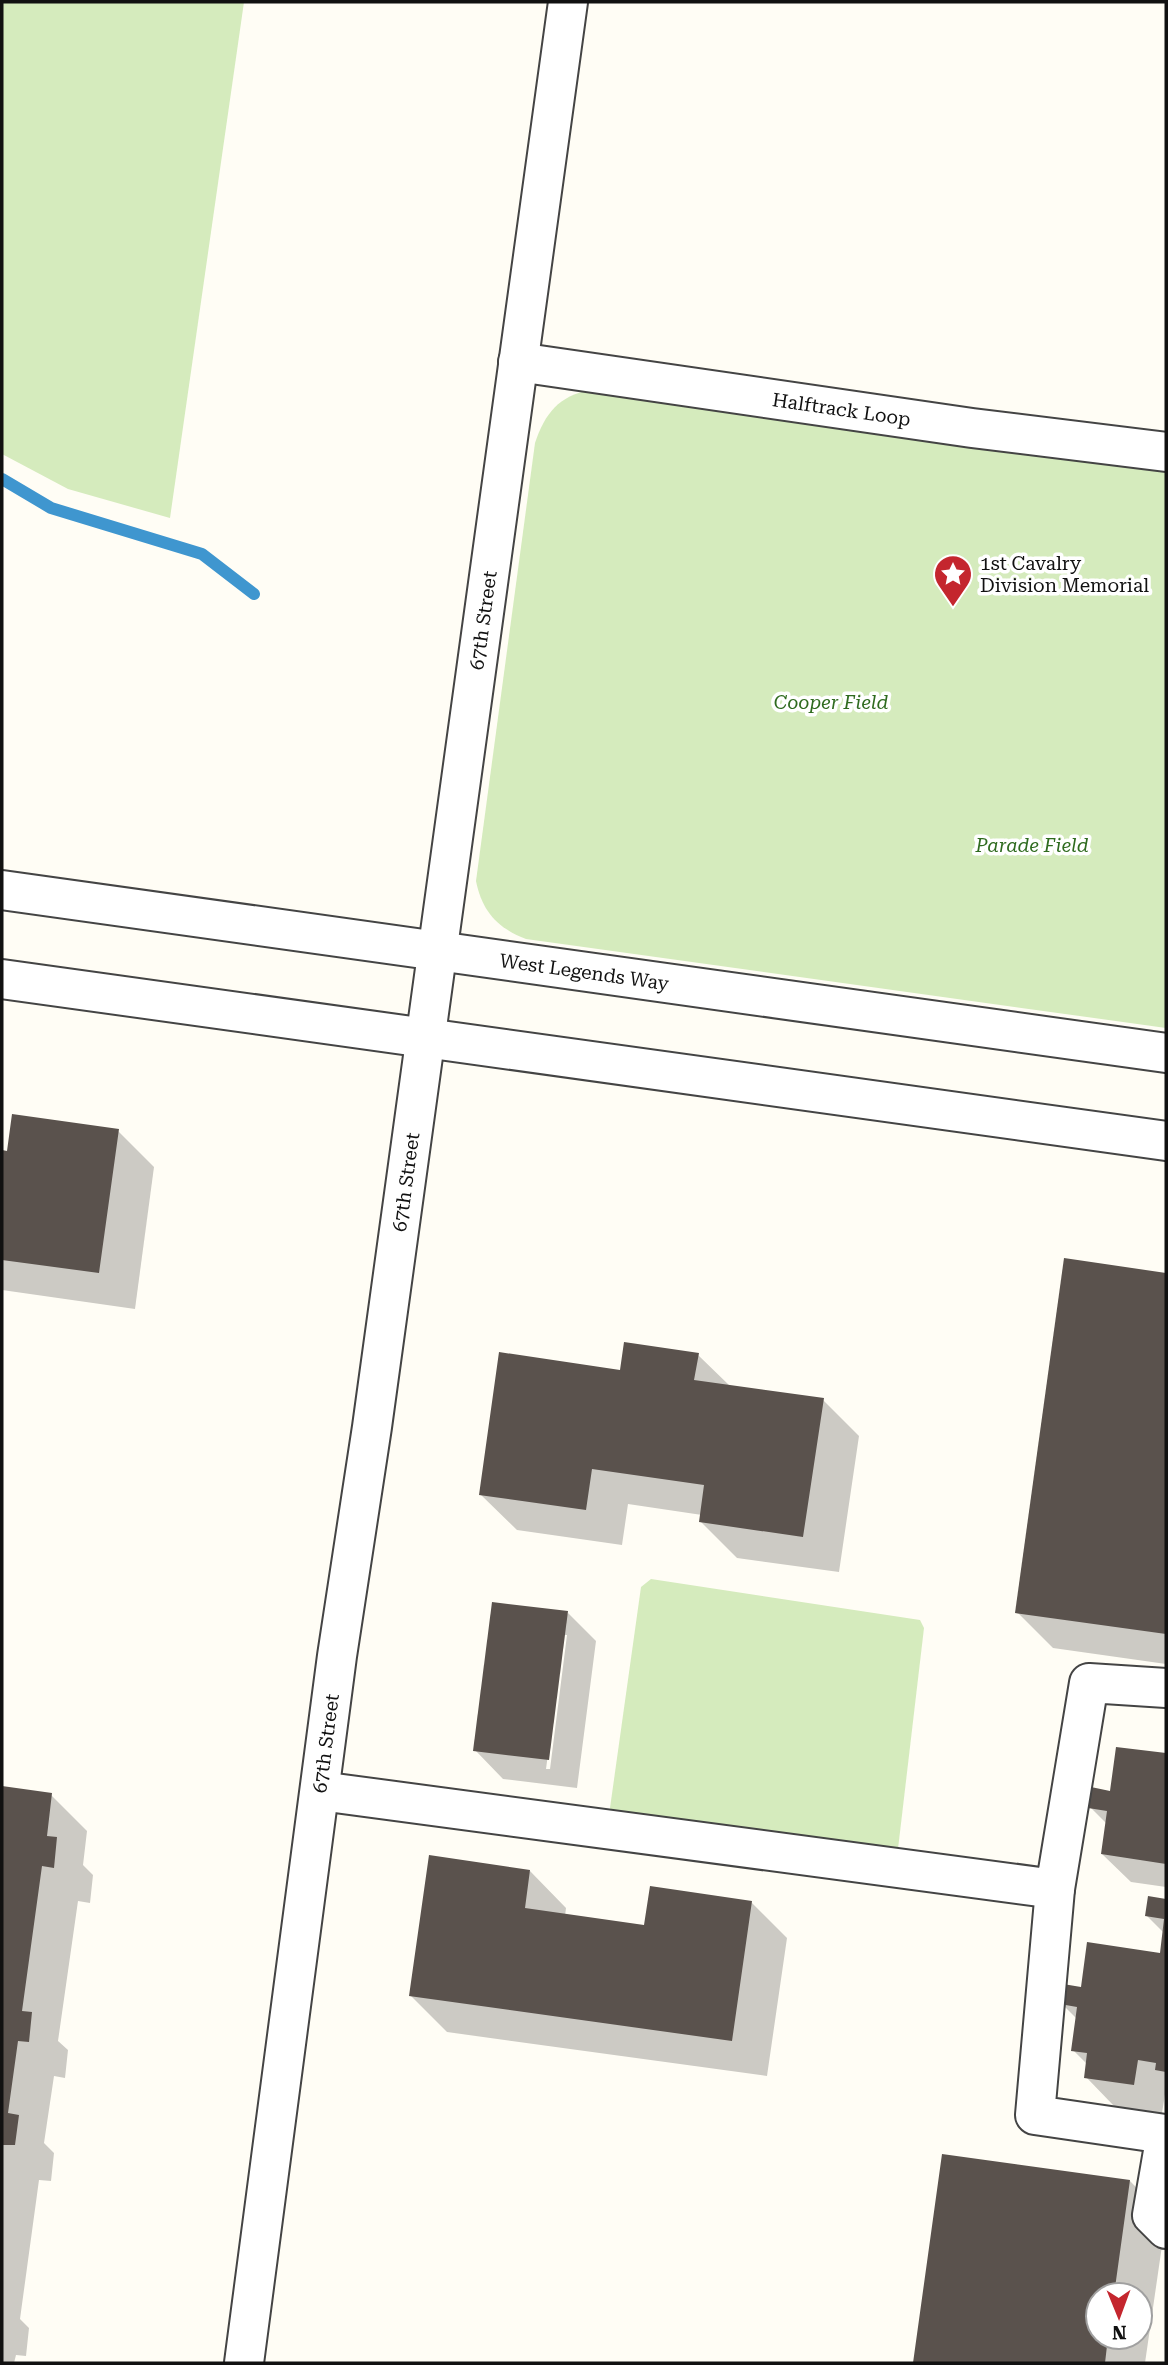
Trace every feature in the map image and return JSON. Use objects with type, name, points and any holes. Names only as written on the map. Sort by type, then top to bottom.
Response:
[{"type":"street","name":"67th Street","points":[[244,2363],[320,1791],[568,2]]},
{"type":"street","name":"Halftrack Loop","points":[[518,362],[972,428],[1166,452]]},
{"type":"street","name":"West Legends Way","points":[[2,890],[1166,1053]]},
{"type":"street","points":[[2,979],[1166,1141]]},
{"type":"street","points":[[1166,1688],[1089,1683],[1055,1889],[1035,2115],[1165,2134],[1152,2216],[1166,2229]]},
{"type":"street","points":[[320,1791],[1055,1889]]},
{"type":"green space","points":[[2,2],[244,2],[170,518],[68,489],[2,454]]},
{"type":"green space","name":"Cooper Field","points":[[590,390],[1166,470],[1166,1028],[526,939],[507,930],[492,917],[482,901],[476,881],[535,443],[543,423],[562,401]]},
{"type":"green space","points":[[651,1579],[920,1620],[924,1628],[898,1849],[617,1819],[610,1808],[641,1587]]},
{"type":"building","points":[[12,1114],[119,1129],[99,1273],[2,1260],[2,1150],[7,1151]]},
{"type":"building","points":[[1064,1258],[1166,1273],[1166,1634],[1015,1613]]},
{"type":"building","points":[[624,1342],[699,1353],[694,1380],[824,1398],[803,1537],[699,1522],[704,1485],[592,1469],[586,1510],[479,1495],[499,1352],[620,1370]]},
{"type":"building","points":[[492,1602],[568,1611],[549,1760],[473,1751]]},
{"type":"building","points":[[1116,1747],[1166,1753],[1166,1864],[1101,1854],[1107,1811],[1088,1808],[1091,1787],[1110,1791]]},
{"type":"building","points":[[2,1786],[52,1793],[47,1836],[57,1837],[54,1868],[42,1866],[22,2011],[32,2012],[29,2042],[18,2041],[8,2113],[19,2115],[15,2145],[2,2145]]},
{"type":"building","points":[[429,1855],[530,1870],[525,1908],[644,1925],[650,1886],[752,1901],[732,2041],[409,1996]]},
{"type":"building","points":[[1148,1896],[1166,1899],[1166,2072],[1155,2070],[1156,2063],[1138,2060],[1134,2085],[1084,2078],[1087,2053],[1071,2051],[1077,2007],[1060,2004],[1063,1984],[1081,1987],[1087,1942],[1160,1953],[1164,1919],[1145,1916]]},
{"type":"building","points":[[942,2154],[1130,2180],[1116,2281],[1084,2281],[1084,2351],[1106,2351],[1105,2363],[913,2363]]},
{"type":"waterway","points":[[2,479],[51,508],[202,554],[254,594]]},
{"type":"place","name":"1st Cavalry Division Memorial","points":[[953,608]]},
{"type":"park label","name":"Parade Field","points":[[1032,845]]}]
